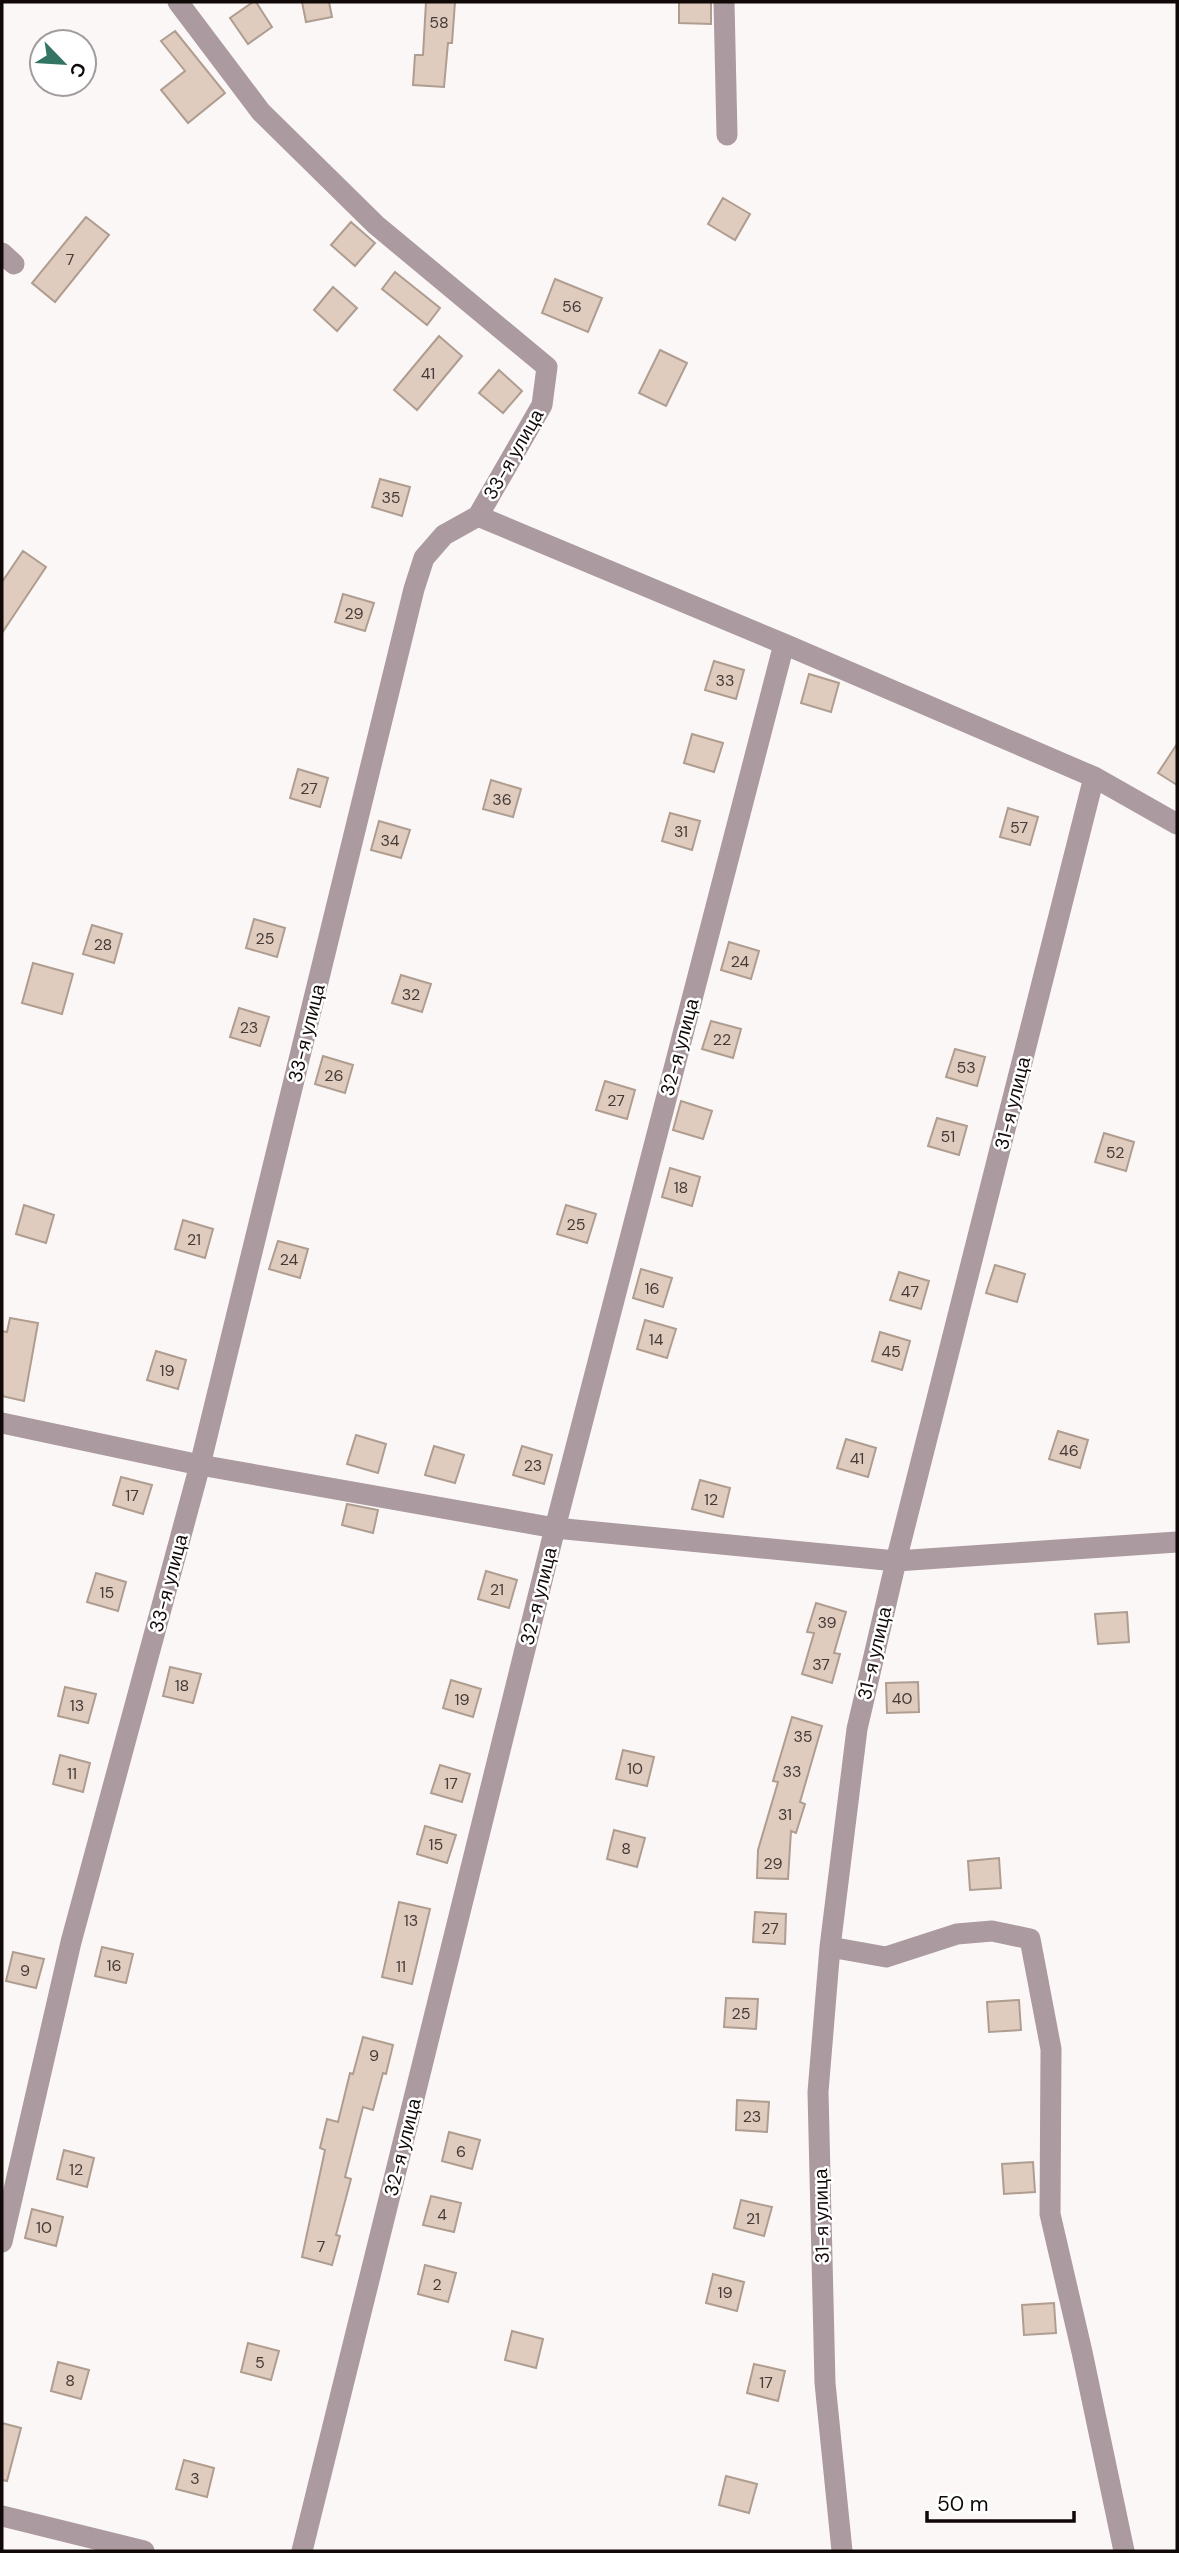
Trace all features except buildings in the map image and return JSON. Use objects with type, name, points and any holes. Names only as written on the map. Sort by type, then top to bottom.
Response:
[{"type":"street","name":"33-я улица","points":[[2,2242],[71,1942],[200,1465],[414,589],[424,558],[444,535],[478,516],[542,405],[547,367],[376,225],[271,122],[178,2]]},
{"type":"street","points":[[724,2],[727,135]]},
{"type":"street","points":[[478,516],[784,643],[1094,778],[1177,824]]},
{"type":"street","name":"32-я улица","points":[[302,2551],[555,1528],[784,643]]},
{"type":"street","name":"31-я улица","points":[[842,2551],[825,2383],[819,2106],[830,1947],[857,1729],[896,1561],[1094,778]]},
{"type":"street","points":[[2,1423],[200,1465],[555,1528],[896,1561],[1177,1542]]},
{"type":"street","points":[[830,1947],[886,1957],[957,1934],[992,1931],[1030,1939],[1051,2049],[1050,2214],[1124,2551]]},
{"type":"street","points":[[2,2516],[144,2551]]}]
